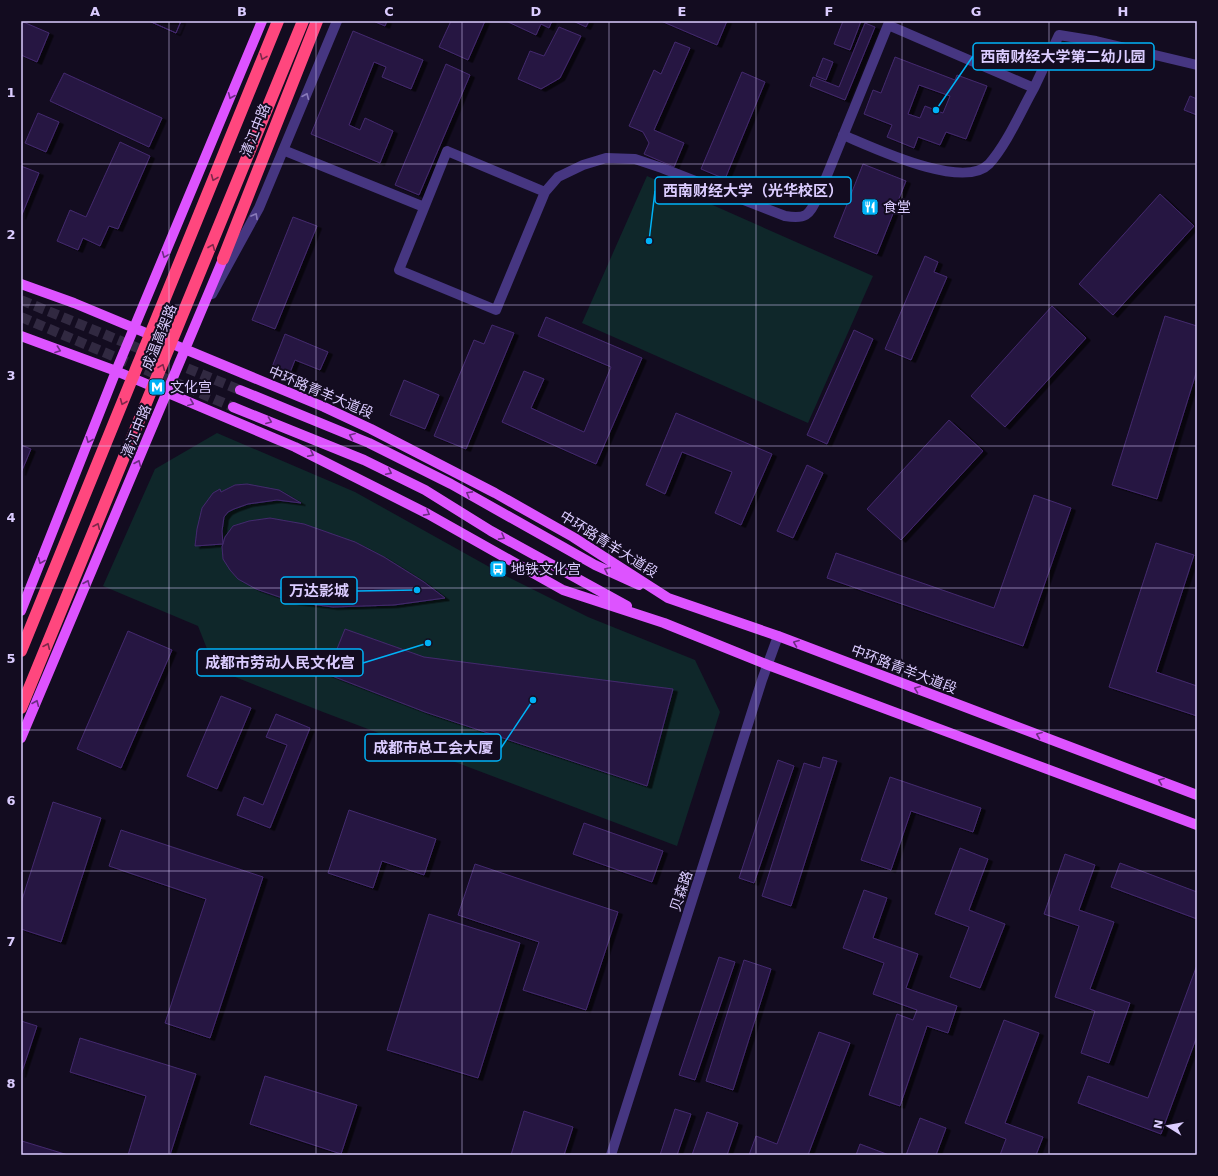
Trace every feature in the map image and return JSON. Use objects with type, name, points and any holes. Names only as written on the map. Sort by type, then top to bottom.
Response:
[{"type":"highway","name":"成温高架路","points":[[21,651],[278,21]]},
{"type":"highway","name":"成温高架路","points":[[21,708],[303,21]]},
{"type":"highway","points":[[223,259],[316,21]]},
{"type":"highway","points":[[21,637],[40,605]]},
{"type":"main road","points":[[21,611],[116,371],[262,21]]},
{"type":"main road","name":"清江中路","points":[[21,738],[223,259],[258,158],[316,21]]},
{"type":"main road","name":"中环路青羊大道段","points":[[21,284],[74,303],[324,407],[426,456],[573,537],[668,598],[778,636],[1197,795]]},
{"type":"main road","points":[[21,336],[116,371],[296,447],[385,491],[563,590],[664,623]]},
{"type":"main road","points":[[240,390],[369,443],[451,484],[595,565],[668,598]]},
{"type":"main road","points":[[233,407],[364,460],[425,490],[492,531],[637,612],[768,665],[1197,825]]},
{"type":"street","points":[[196,324],[259,208],[337,21]]},
{"type":"street","points":[[545,192],[447,151],[399,270],[496,310],[545,192],[558,177],[583,165],[606,158],[636,159],[785,216],[798,219],[809,213],[819,195],[888,25],[1034,88]]},
{"type":"street","points":[[843,136],[923,166],[958,173],[977,172],[988,164],[1000,148],[1034,88],[1059,35],[1096,41],[1197,65]]},
{"type":"street","points":[[283,150],[424,207]]},
{"type":"street","name":"贝森路","points":[[611,1155],[778,636]]},
{"type":"green space","points":[[647,176],[873,276],[808,423],[582,323]]},
{"type":"green space","points":[[217,433],[355,492],[502,574],[588,617],[695,660],[720,712],[677,846],[323,712],[215,669],[198,626],[103,586],[155,469]]},
{"type":"building","points":[[21,21],[49,33],[37,62],[21,55]]},
{"type":"building","points":[[149,21],[181,21],[176,33]]},
{"type":"building","points":[[149,21],[181,21],[176,33]]},
{"type":"building","points":[[373,21],[387,21],[385,26]]},
{"type":"building","points":[[451,21],[485,21],[468,60],[439,47]]},
{"type":"building","points":[[506,21],[552,21],[549,28],[541,24],[536,35]]},
{"type":"building","points":[[573,21],[589,21],[586,27]]},
{"type":"building","points":[[661,21],[727,21],[717,45]]},
{"type":"building","points":[[843,21],[861,21],[850,50],[834,44]]},
{"type":"building","points":[[865,23],[875,27],[845,100],[810,86],[813,77],[839,87]]},
{"type":"building","points":[[559,27],[581,36],[560,78],[541,89],[518,79],[530,51],[544,56]]},
{"type":"building","points":[[353,31],[423,60],[411,89],[382,77],[386,67],[374,62],[349,125],[360,130],[365,118],[393,131],[380,163],[311,134]]},
{"type":"building","points":[[675,42],[690,48],[654,130],[684,143],[674,167],[644,154],[649,143],[643,132],[629,126],[654,70],[661,74]]},
{"type":"building","points":[[895,57],[955,80],[957,75],[987,86],[966,139],[946,132],[940,145],[918,137],[914,148],[887,137],[892,125],[864,114],[873,90],[881,93]],"holes":[[[919,85],[950,96],[943,113],[925,106],[920,118],[908,114]]]},
{"type":"building","points":[[823,58],[833,62],[826,80],[816,76]]},
{"type":"building","points":[[446,64],[470,75],[419,195],[395,185]]},
{"type":"building","points":[[742,72],[765,82],[725,179],[701,169]]},
{"type":"building","points":[[64,73],[162,118],[149,147],[50,101]]},
{"type":"building","points":[[1190,96],[1197,99],[1197,115],[1184,110]]},
{"type":"building","points":[[38,113],[59,122],[46,152],[25,143]]},
{"type":"building","points":[[120,142],[150,156],[118,229],[109,226],[100,246],[83,238],[78,250],[57,241],[70,210],[86,217]]},
{"type":"building","points":[[863,164],[906,181],[877,254],[834,237]]},
{"type":"building","points":[[21,166],[39,173],[21,217]]},
{"type":"building","points":[[1160,194],[1194,226],[1113,315],[1079,284]]},
{"type":"building","points":[[293,217],[317,226],[275,329],[252,320]]},
{"type":"building","points":[[925,256],[938,262],[934,272],[947,277],[911,360],[885,349]]},
{"type":"building","points":[[1052,306],[1086,338],[1005,427],[971,396]]},
{"type":"building","points":[[1165,316],[1197,326],[1197,370],[1157,499],[1112,485]]},
{"type":"building","points":[[546,317],[642,358],[596,464],[502,422],[524,371],[544,379],[531,408],[584,432],[611,367],[538,336]]},
{"type":"building","points":[[492,325],[514,333],[466,449],[434,436],[474,340],[484,344]]},
{"type":"building","points":[[854,330],[873,339],[827,444],[807,435]]},
{"type":"building","points":[[285,334],[328,352],[320,370],[295,360],[289,375],[272,367]]},
{"type":"building","points":[[404,380],[439,395],[425,429],[390,415]]},
{"type":"building","points":[[676,413],[772,454],[741,525],[715,513],[732,472],[682,452],[665,494],[646,485]]},
{"type":"building","points":[[949,420],[983,451],[901,540],[867,509]]},
{"type":"building","points":[[21,445],[31,449],[21,473]]},
{"type":"building","points":[[807,465],[823,473],[793,538],[777,531]]},
{"type":"building","points":[[247,484],[279,490],[301,503],[277,500],[248,504],[234,509],[228,512],[224,517],[222,531],[223,544],[195,546],[202,508],[213,493],[220,489],[221,492],[235,485]]},
{"type":"building","points":[[1034,495],[1071,508],[1023,646],[827,578],[836,553],[994,608]]},
{"type":"building","points":[[270,518],[304,524],[355,542],[384,557],[424,582],[445,598],[394,605],[333,607],[294,602],[256,589],[238,579],[230,570],[223,559],[222,547],[225,537],[233,526],[249,521]]},
{"type":"building","points":[[1156,543],[1194,555],[1156,672],[1197,686],[1197,716],[1109,687]]},
{"type":"building","points":[[345,629],[424,657],[673,689],[647,786],[425,712],[327,674]]},
{"type":"building","points":[[128,631],[172,650],[121,768],[77,749]]},
{"type":"building","points":[[221,696],[251,708],[217,789],[187,776]]},
{"type":"building","points":[[276,714],[310,728],[270,828],[237,815],[244,797],[263,805],[287,745],[266,737]]},
{"type":"building","points":[[823,757],[837,761],[791,906],[762,896],[804,763],[820,768]]},
{"type":"building","points":[[778,760],[794,766],[754,883],[739,878]]},
{"type":"building","points":[[890,777],[981,808],[973,832],[911,811],[891,870],[861,860]]},
{"type":"building","points":[[53,802],[101,818],[61,942],[21,929],[21,903]]},
{"type":"building","points":[[349,810],[436,839],[424,875],[382,861],[373,888],[328,873]]},
{"type":"building","points":[[584,823],[663,851],[652,882],[573,854]]},
{"type":"building","points":[[121,830],[263,877],[210,1038],[165,1023],[206,899],[109,866]]},
{"type":"building","points":[[960,848],[988,859],[969,910],[1005,924],[980,988],[950,977],[969,927],[935,914]]},
{"type":"building","points":[[1065,854],[1095,865],[1079,910],[1114,922],[1090,989],[1130,1003],[1109,1063],[1081,1053],[1095,1011],[1055,997],[1079,926],[1044,914]]},
{"type":"building","points":[[1120,863],[1197,892],[1197,919],[1111,887]]},
{"type":"building","points":[[475,864],[618,912],[586,1010],[523,990],[539,942],[458,915]]},
{"type":"building","points":[[864,890],[887,898],[873,938],[918,954],[906,988],[957,1006],[948,1033],[927,1026],[900,1106],[869,1095],[897,1014],[913,1020],[917,1010],[873,994],[884,963],[843,948]]},
{"type":"building","points":[[429,914],[520,943],[478,1078],[387,1050]]},
{"type":"building","points":[[719,957],[735,962],[695,1080],[679,1075]]},
{"type":"building","points":[[744,960],[771,969],[733,1090],[706,1081]]},
{"type":"building","points":[[1197,965],[1197,1036],[1161,1134],[1078,1103],[1088,1076],[1148,1098]]},
{"type":"building","points":[[1004,1020],[1039,1033],[1005,1123],[1043,1137],[1036,1155],[1000,1155],[1006,1139],[965,1123]]},
{"type":"building","points":[[21,1021],[37,1026],[21,1075]]},
{"type":"building","points":[[819,1032],[850,1043],[808,1155],[749,1155],[756,1136],[777,1144]]},
{"type":"building","points":[[80,1038],[196,1074],[170,1155],[128,1155],[146,1096],[70,1072]]},
{"type":"building","points":[[265,1076],[357,1105],[341,1154],[250,1124]]},
{"type":"building","points":[[675,1109],[691,1114],[677,1155],[660,1155]]},
{"type":"building","points":[[524,1111],[573,1127],[564,1155],[511,1155]]},
{"type":"building","points":[[707,1112],[738,1123],[727,1155],[692,1155]]},
{"type":"building","points":[[920,1118],[946,1128],[936,1155],[906,1155]]},
{"type":"building","points":[[22,1141],[68,1155],[21,1155]]},
{"type":"building","points":[[860,1144],[889,1155],[856,1155]]},
{"type":"tunnel","points":[[21,300],[240,390]]},
{"type":"tunnel","points":[[21,317],[233,407]]},
{"type":"place","name":"西南财经大学第二幼儿园","points":[[936,110]]},
{"type":"place","name":"食堂","points":[[870,207]]},
{"type":"place","name":"西南财经大学（光华校区）","points":[[649,241]]},
{"type":"place","name":"文化宫","points":[[157,387]]},
{"type":"place","name":"地铁文化宫","points":[[498,569]]},
{"type":"place","name":"万达影城","points":[[417,590]]},
{"type":"place","name":"成都市劳动人民文化宫","points":[[428,643]]},
{"type":"place","name":"成都市总工会大厦","points":[[533,700]]}]
